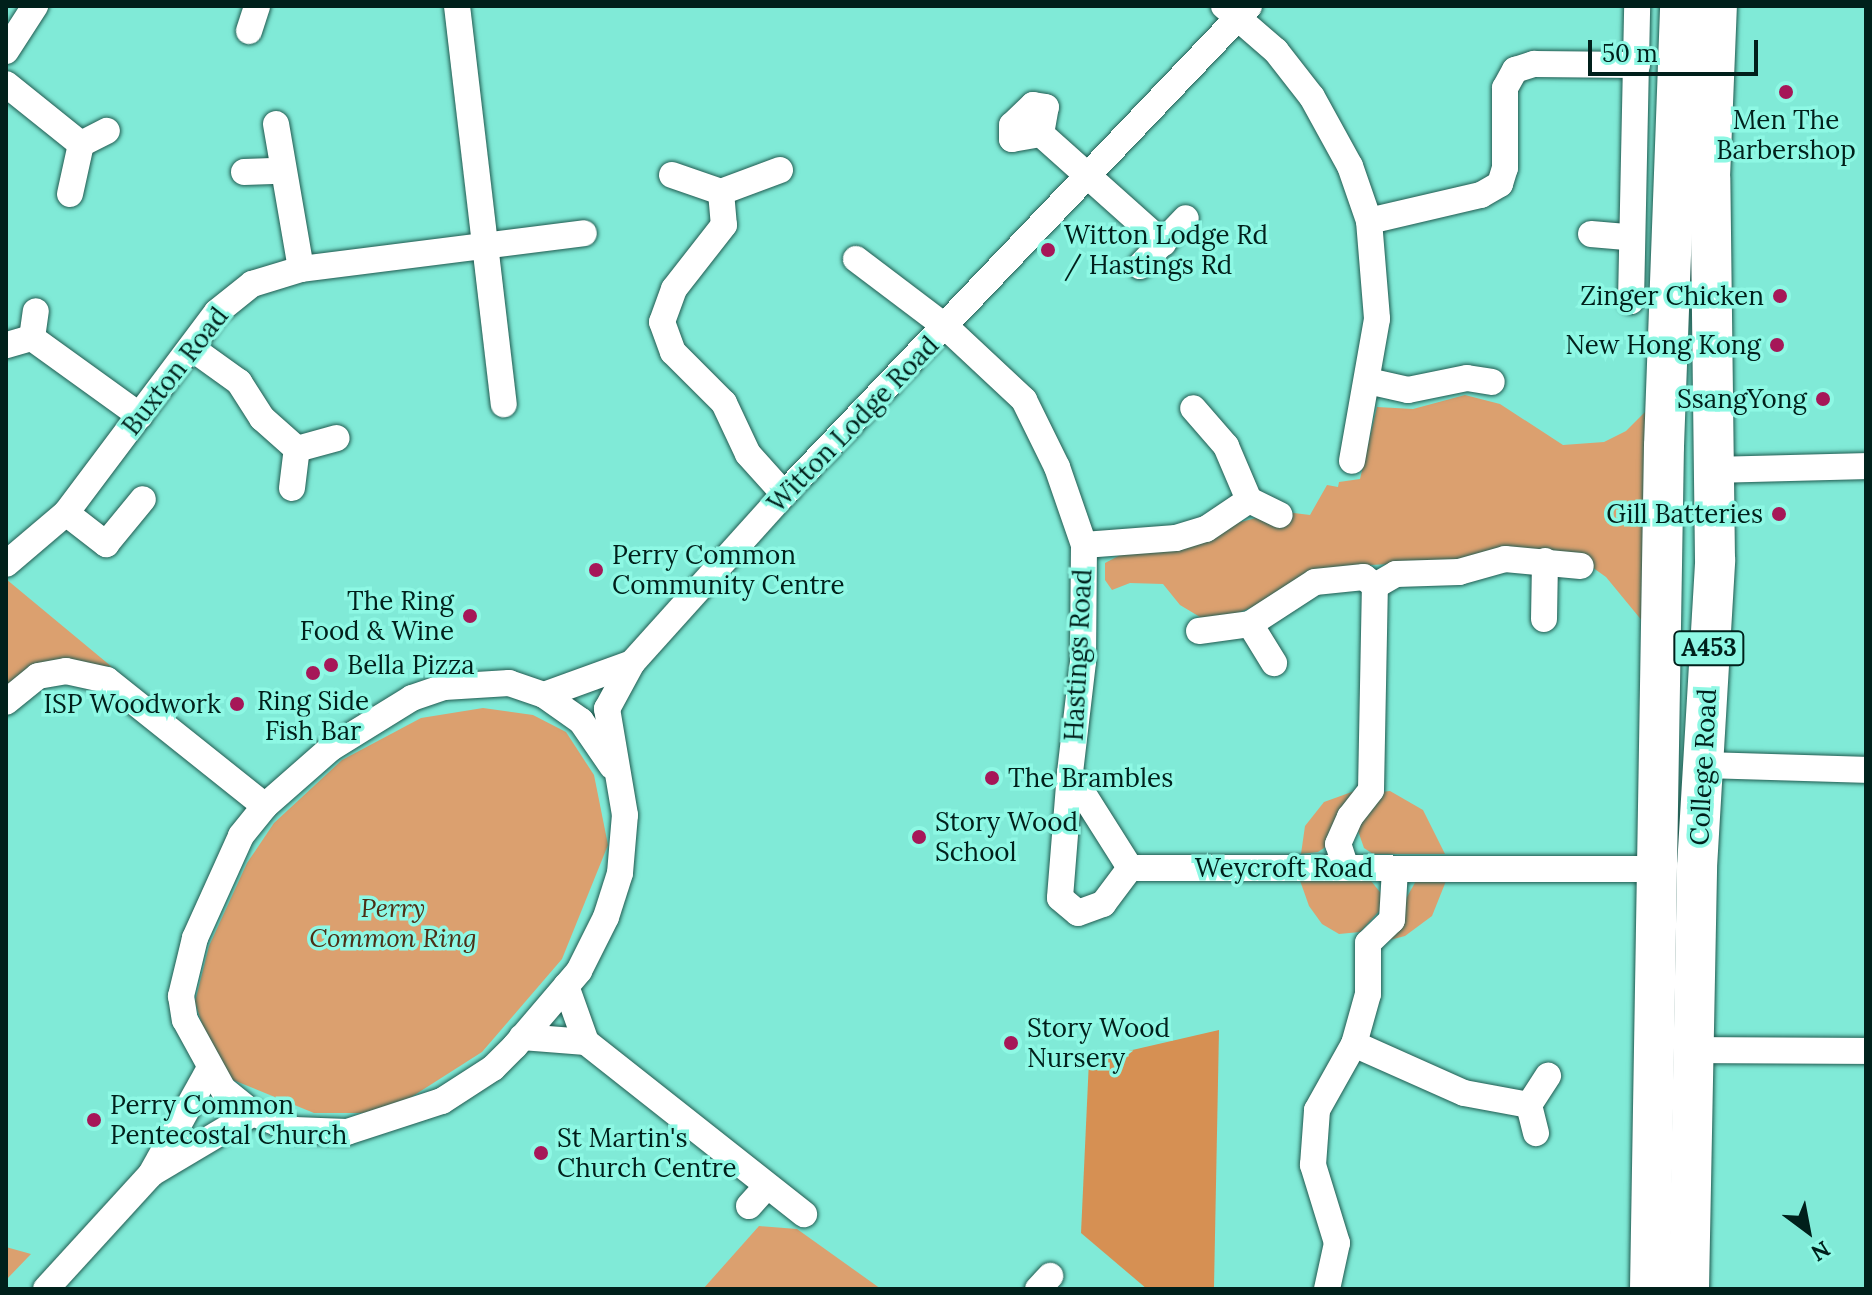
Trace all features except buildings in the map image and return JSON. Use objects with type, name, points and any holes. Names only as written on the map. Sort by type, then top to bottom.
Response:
[{"type":"main road","name":"College Road","points":[[1650,1289],[1660,869],[1664,446],[1680,6]]},
{"type":"main road","name":"College Road","points":[[1689,1289],[1701,765],[1715,470],[1710,178],[1717,6]]},
{"type":"street","points":[[6,51],[35,6]]},
{"type":"street","points":[[249,31],[257,6]]},
{"type":"street","points":[[457,6],[504,404]]},
{"type":"street","points":[[1631,301],[1629,237],[1637,6]]},
{"type":"street","points":[[1237,10],[1276,51],[1312,97],[1350,166],[1369,221],[1377,319],[1352,461]]},
{"type":"street","name":"Witton Lodge Road","points":[[612,766],[581,721],[544,695],[509,683],[476,683],[412,698],[331,748],[265,806],[241,836],[195,938],[181,996],[185,1020],[209,1070],[253,1113],[294,1130],[347,1132],[404,1117],[442,1101],[493,1068],[566,986],[606,917],[620,873],[625,815],[612,766],[607,709],[632,663],[784,494],[1088,178],[1237,10]]},
{"type":"street","points":[[1369,221],[1481,195],[1500,184],[1505,168],[1505,88],[1515,70],[1534,64],[1637,65]]},
{"type":"street","points":[[6,84],[81,144]]},
{"type":"street","points":[[276,124],[280,171],[301,269]]},
{"type":"street","points":[[81,144],[107,131]]},
{"type":"street","points":[[1041,134],[1163,243]]},
{"type":"street","points":[[70,194],[81,144]]},
{"type":"street","points":[[672,175],[721,192],[780,170]]},
{"type":"street","points":[[244,172],[280,171]]},
{"type":"street","points":[[721,192],[724,225],[674,289],[662,322],[673,352],[724,403],[748,454],[784,494]]},
{"type":"street","points":[[1140,266],[1186,218]]},
{"type":"street","name":"Buxton Road","points":[[6,564],[66,513],[193,349],[217,312],[252,284],[301,269],[584,233]]},
{"type":"street","points":[[1591,234],[1629,237]]},
{"type":"street","name":"Witton Lodge Road","points":[[856,259],[946,327]]},
{"type":"street","points":[[32,338],[36,311]]},
{"type":"street","name":"Hastings Road","points":[[946,327],[1024,400],[1057,467],[1084,545],[1083,662],[1070,773],[1130,868]]},
{"type":"street","points":[[7,345],[32,338]]},
{"type":"street","points":[[32,338],[140,416]]},
{"type":"street","points":[[193,349],[239,382],[262,418],[297,449]]},
{"type":"street","points":[[1368,381],[1408,390],[1467,378],[1492,382]]},
{"type":"street","points":[[1193,408],[1226,446],[1249,500],[1280,515]]},
{"type":"street","points":[[297,449],[337,438]]},
{"type":"street","points":[[292,488],[297,449]]},
{"type":"street","points":[[1715,470],[1866,466]]},
{"type":"street","points":[[66,513],[106,544],[143,499]]},
{"type":"street","points":[[1084,545],[1176,538],[1206,529],[1249,500]]},
{"type":"street","points":[[1375,586],[1396,574],[1459,572],[1505,559],[1581,566]]},
{"type":"street","points":[[1544,619],[1545,561]]},
{"type":"street","points":[[1199,631],[1250,624],[1315,582],[1364,577],[1375,586]]},
{"type":"street","points":[[1345,865],[1338,844],[1350,817],[1371,790],[1375,586]]},
{"type":"street","points":[[1250,624],[1274,663]]},
{"type":"street","name":"Witton Lodge Road","points":[[544,695],[632,663]]},
{"type":"street","points":[[6,702],[38,676],[66,671],[107,680],[265,806]]},
{"type":"street","points":[[1701,765],[1866,770]]},
{"type":"street","points":[[1070,773],[1060,898],[1078,913],[1103,904],[1130,868]]},
{"type":"street","name":"Weycroft Road","points":[[1130,868],[1345,865],[1395,869],[1660,869]]},
{"type":"street","points":[[1327,1289],[1337,1243],[1313,1165],[1317,1110],[1354,1044],[1368,994],[1368,943],[1392,920],[1395,869]]},
{"type":"street","points":[[566,986],[586,1042],[757,1197],[804,1214]]},
{"type":"street","points":[[522,1037],[586,1042]]},
{"type":"street","points":[[1354,1044],[1464,1093],[1529,1105]]},
{"type":"street","points":[[1694,1050],[1866,1051]]},
{"type":"street","points":[[46,1289],[151,1174],[209,1070]]},
{"type":"street","points":[[1536,1133],[1529,1105],[1548,1076]]},
{"type":"street","points":[[151,1174],[253,1113]]},
{"type":"green space","points":[[1465,395],[1500,404],[1563,445],[1604,442],[1626,431],[1646,411],[1643,622],[1606,577],[1575,555],[1350,566],[1226,618],[1200,617],[1180,605],[1163,584],[1130,583],[1112,590],[1105,580],[1105,563],[1128,551],[1256,518],[1272,523],[1286,512],[1310,515],[1327,485],[1338,487],[1339,482],[1360,479],[1377,407],[1413,409]]},
{"type":"green space","points":[[6,579],[112,667],[65,662],[6,688]]},
{"type":"green space","name":"Perry Common Ring","points":[[483,708],[533,715],[566,732],[594,775],[608,845],[562,959],[482,1052],[402,1103],[363,1113],[314,1113],[233,1080],[213,1058],[195,1002],[209,946],[247,863],[274,823],[342,760],[421,718]]},
{"type":"green space","points":[[1360,789],[1333,842],[1318,852],[1301,854],[1305,826],[1324,802]]},
{"type":"green space","points":[[1390,791],[1423,810],[1445,854],[1373,854],[1364,848],[1356,825],[1381,792]]},
{"type":"green space","points":[[1297,872],[1368,877],[1383,896],[1382,908],[1360,932],[1339,934],[1322,924],[1309,906]]},
{"type":"green space","points":[[1448,876],[1432,916],[1405,936],[1382,942],[1417,879]]},
{"type":"green space","points":[[759,1226],[797,1229],[881,1289],[703,1289]]},
{"type":"green space","points":[[6,1247],[31,1254],[6,1280]]},
{"type":"shaded area","points":[[1219,1030],[1214,1287],[1147,1289],[1081,1233],[1089,1060]]},
{"type":"place","name":"Men The Barbershop","points":[[1786,92]]},
{"type":"place","name":"Witton Lodge Rd / Hastings Rd","points":[[1048,250]]},
{"type":"place","name":"Zinger Chicken","points":[[1780,296]]},
{"type":"place","name":"New Hong Kong","points":[[1777,345]]},
{"type":"place","name":"SsangYong","points":[[1823,399]]},
{"type":"place","name":"Gill Batteries","points":[[1779,514]]},
{"type":"place","name":"Perry Common Community Centre","points":[[596,570]]},
{"type":"place","name":"The Ring Food & Wine","points":[[470,616]]},
{"type":"place","name":"Bella Pizza","points":[[331,665]]},
{"type":"place","name":"Ring Side Fish Bar","points":[[313,673]]},
{"type":"place","name":"ISP Woodwork","points":[[237,704]]},
{"type":"place","name":"The Brambles","points":[[992,778]]},
{"type":"place","name":"Story Wood School","points":[[919,837]]},
{"type":"place","name":"Story Wood Nursery","points":[[1011,1043]]},
{"type":"place","name":"Perry Common Pentecostal Church","points":[[94,1120]]},
{"type":"place","name":"St Martin's Church Centre","points":[[541,1153]]}]
